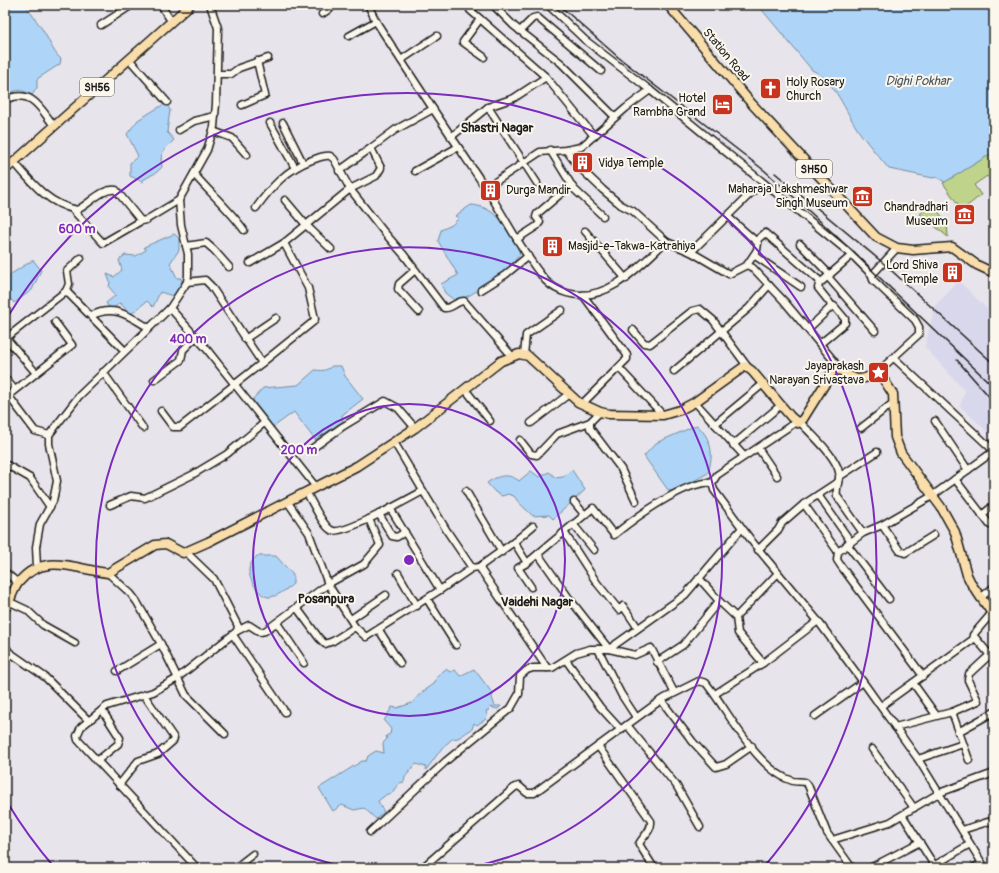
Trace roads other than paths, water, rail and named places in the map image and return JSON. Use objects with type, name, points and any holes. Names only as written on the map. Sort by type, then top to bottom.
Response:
[{"type":"main road","name":"SH56","points":[[5,170],[171,20],[190,5]]},
{"type":"main road","name":"Station Road","points":[[668,5],[752,104],[876,237],[897,248],[913,250],[952,247],[977,265],[994,274]]},
{"type":"main road","points":[[8,605],[18,583],[37,566],[63,564],[108,573],[155,545],[166,544],[179,552],[187,553],[357,466],[415,428],[501,361],[519,354],[534,360],[569,394],[582,404],[600,412],[663,415],[680,410],[695,402],[741,367],[747,366],[780,405],[798,422],[831,373],[838,369],[855,379],[860,380],[879,373],[893,394],[897,444],[906,461],[932,496],[955,532],[967,575],[980,598],[993,615]]},
{"type":"street","points":[[101,25],[132,5]]},
{"type":"street","points":[[161,5],[171,20]]},
{"type":"street","points":[[72,209],[103,243],[179,200],[207,150],[213,131],[215,116],[218,28],[210,5]]},
{"type":"street","points":[[322,14],[335,5]]},
{"type":"street","points":[[368,5],[376,21],[486,188],[528,256],[547,282],[554,288],[568,293],[583,295],[602,290],[626,279],[667,242]]},
{"type":"street","points":[[468,5],[470,10],[546,77],[594,136]]},
{"type":"street","points":[[493,5],[520,31],[557,60],[615,117]]},
{"type":"street","points":[[548,5],[585,40],[650,90],[852,255],[872,275],[873,280],[915,320],[919,327],[919,334],[879,373]]},
{"type":"street","points":[[520,31],[533,18],[537,17],[601,71]]},
{"type":"street","points":[[480,19],[463,42],[484,57]]},
{"type":"street","points":[[349,36],[376,21]]},
{"type":"street","points":[[401,60],[437,36]]},
{"type":"street","points":[[129,58],[167,102]]},
{"type":"street","points":[[217,74],[231,74],[239,68],[268,58]]},
{"type":"street","points":[[242,105],[265,95],[258,61]]},
{"type":"street","points":[[451,137],[488,107],[514,98],[546,77]]},
{"type":"street","points":[[486,188],[540,152],[550,150],[566,150],[580,146],[650,90]]},
{"type":"street","points":[[5,100],[14,96],[27,97],[41,109],[54,126]]},
{"type":"street","points":[[488,107],[537,183]]},
{"type":"street","points":[[339,171],[395,130],[434,109]]},
{"type":"street","points":[[179,130],[194,121],[215,116]]},
{"type":"street","points":[[283,122],[303,163]]},
{"type":"street","points":[[270,123],[295,168]]},
{"type":"street","points":[[213,131],[232,138],[247,155]]},
{"type":"street","points":[[415,171],[458,147]]},
{"type":"street","points":[[250,264],[284,243],[307,226],[350,189],[378,175],[381,168],[371,148]]},
{"type":"street","points":[[550,150],[571,185],[603,216]]},
{"type":"street","points":[[566,150],[579,167],[603,190],[621,205],[633,211],[667,242],[690,252],[728,274],[747,265],[759,245],[757,240],[728,217]]},
{"type":"street","points":[[256,208],[271,187],[295,168],[303,163],[324,156],[330,156],[334,159],[339,171],[350,189],[416,270],[444,308],[449,308],[461,301],[464,301],[512,356]]},
{"type":"street","points":[[14,162],[49,199],[77,210],[101,194],[111,190],[116,190],[141,221]]},
{"type":"street","points":[[194,174],[220,204],[235,217],[244,230]]},
{"type":"street","points":[[517,239],[537,226],[540,222],[536,217],[537,214],[571,185]]},
{"type":"street","points":[[690,252],[728,217],[753,191]]},
{"type":"street","points":[[37,566],[36,547],[40,524],[53,501],[57,480],[49,444],[49,435],[79,396],[170,308],[187,282],[188,254],[181,225],[179,200]]},
{"type":"street","points":[[285,200],[307,226],[330,249]]},
{"type":"street","points":[[585,231],[626,279]]},
{"type":"street","points":[[757,240],[765,233],[821,282]]},
{"type":"street","points":[[186,246],[200,243],[210,245],[229,267]]},
{"type":"street","points":[[161,411],[173,427],[180,427],[313,322],[315,319],[308,288],[284,243]]},
{"type":"street","points":[[800,244],[875,331]]},
{"type":"street","points":[[872,275],[897,248]]},
{"type":"street","points":[[754,255],[801,288]]},
{"type":"street","points":[[820,344],[845,323],[842,315],[834,306],[831,305],[818,288],[821,282],[852,255]]},
{"type":"street","points":[[481,290],[505,275],[528,256]]},
{"type":"street","points":[[36,373],[5,339],[66,291],[69,284],[67,271],[81,258]]},
{"type":"street","points":[[747,265],[753,268],[808,329],[834,361],[838,369]]},
{"type":"street","points":[[416,270],[399,284],[398,289],[419,312]]},
{"type":"street","points":[[187,282],[208,282],[262,363]]},
{"type":"street","points":[[674,371],[749,308],[769,285]]},
{"type":"street","points":[[66,291],[125,351]]},
{"type":"street","points":[[582,404],[627,359],[627,355],[583,295]]},
{"type":"street","points":[[808,329],[830,309],[831,305]]},
{"type":"street","points":[[170,308],[196,337],[316,487]]},
{"type":"street","points":[[633,330],[644,343],[650,344],[692,311],[700,309],[713,320],[747,366]]},
{"type":"street","points":[[524,355],[526,335],[562,310]]},
{"type":"street","points":[[91,316],[101,311],[116,311],[136,319],[149,328]]},
{"type":"street","points":[[245,339],[276,318]]},
{"type":"street","points":[[49,435],[35,431],[10,396],[14,389],[72,346],[55,322]]},
{"type":"street","points":[[154,380],[181,360],[183,350],[196,337]]},
{"type":"street","points":[[838,552],[863,533],[882,525],[932,496],[994,451],[894,358]]},
{"type":"street","points":[[619,368],[663,415]]},
{"type":"street","points":[[103,372],[142,428]]},
{"type":"street","points":[[5,378],[14,389]]},
{"type":"street","points":[[715,424],[763,384]]},
{"type":"street","points":[[465,390],[490,421]]},
{"type":"street","points":[[531,423],[569,394]]},
{"type":"street","points":[[310,450],[342,427],[385,402],[398,408],[415,428]]},
{"type":"street","points":[[695,402],[744,456]]},
{"type":"street","points":[[861,428],[893,403]]},
{"type":"street","points":[[733,444],[780,405]]},
{"type":"street","points":[[520,440],[531,454],[537,455],[557,434],[590,422],[600,412]]},
{"type":"street","points":[[934,421],[968,470]]},
{"type":"street","points":[[590,422],[590,428],[621,469],[636,501]]},
{"type":"street","points":[[839,477],[839,472],[832,458],[798,422],[717,475],[712,483],[714,490],[758,550],[818,621],[918,759],[984,866],[973,868]]},
{"type":"street","points":[[110,505],[131,496],[145,498],[192,475],[226,454],[264,423]]},
{"type":"street","points":[[394,442],[447,531],[476,568],[547,668]]},
{"type":"street","points":[[758,448],[777,476]]},
{"type":"street","points":[[758,550],[778,530],[782,523],[804,504],[836,483],[839,477],[877,452]]},
{"type":"street","points":[[5,467],[7,465],[30,478],[50,507]]},
{"type":"street","points":[[955,480],[990,525]]},
{"type":"street","points":[[531,587],[518,568],[527,563],[593,508],[614,535],[687,488],[703,482],[712,483]]},
{"type":"street","points":[[836,483],[837,496],[863,533]]},
{"type":"street","points":[[306,492],[327,526],[333,531],[342,531],[423,491]]},
{"type":"street","points":[[466,491],[502,552]]},
{"type":"street","points":[[818,495],[849,543],[889,599]]},
{"type":"street","points":[[287,501],[309,533],[328,584],[355,627],[366,637],[502,552],[533,526]]},
{"type":"street","points":[[574,502],[584,514]]},
{"type":"street","points":[[804,504],[838,552],[837,560],[840,566],[923,676]]},
{"type":"street","points":[[982,515],[994,505]]},
{"type":"street","points":[[390,508],[440,590]]},
{"type":"street","points":[[379,514],[392,536],[397,537],[405,532]]},
{"type":"street","points":[[197,868],[97,761],[77,736],[78,731],[88,720],[116,702],[153,692],[176,679],[235,633],[249,625],[262,633],[328,584],[360,567],[379,547],[380,543],[369,519]]},
{"type":"street","points":[[573,524],[594,550]]},
{"type":"street","points":[[882,525],[900,550],[905,554],[934,534]]},
{"type":"street","points":[[609,649],[685,595],[715,557],[742,528]]},
{"type":"street","points":[[564,532],[597,583],[619,610],[623,606],[638,628]]},
{"type":"street","points":[[514,542],[527,563]]},
{"type":"street","points":[[187,553],[214,579],[238,626],[235,633]]},
{"type":"street","points":[[538,554],[569,598],[609,649]]},
{"type":"street","points":[[5,572],[18,583]]},
{"type":"street","points":[[108,573],[131,594],[161,644],[176,679],[186,695],[225,734]]},
{"type":"street","points":[[398,573],[417,606]]},
{"type":"street","points":[[736,617],[778,573]]},
{"type":"street","points":[[699,578],[719,601],[736,617],[738,633],[763,663]]},
{"type":"street","points":[[980,598],[994,587]]},
{"type":"street","points":[[351,619],[386,595]]},
{"type":"street","points":[[427,599],[456,646]]},
{"type":"street","points":[[657,662],[683,645],[719,601]]},
{"type":"street","points":[[8,605],[27,610],[43,625],[75,643]]},
{"type":"street","points":[[297,608],[325,644],[333,641],[355,627]]},
{"type":"street","points":[[895,727],[952,712],[978,701],[968,677],[970,671],[993,656],[973,635],[993,615]]},
{"type":"street","points":[[716,694],[763,663],[818,621]]},
{"type":"street","points":[[277,623],[304,663]]},
{"type":"street","points":[[379,630],[400,663]]},
{"type":"street","points":[[235,633],[285,712]]},
{"type":"street","points":[[881,706],[975,638]]},
{"type":"street","points":[[117,671],[161,644]]},
{"type":"street","points":[[5,645],[9,652],[45,677],[88,720]]},
{"type":"street","points":[[370,832],[446,761],[511,708],[519,694],[520,676],[533,668],[552,668],[583,651],[609,649],[634,655],[651,648],[674,692]]},
{"type":"street","points":[[598,649],[621,694],[636,717]]},
{"type":"street","points":[[566,660],[597,703],[621,730]]},
{"type":"street","points":[[422,868],[515,787],[519,786],[527,793],[534,793],[661,700],[674,692],[699,681],[706,683],[716,694],[737,729],[769,767],[789,779],[805,782],[827,833],[852,868]]},
{"type":"street","points":[[816,716],[863,682]]},
{"type":"street","points":[[913,683],[936,715]]},
{"type":"street","points":[[119,785],[138,761],[158,754],[173,741],[174,738],[144,695]]},
{"type":"street","points":[[661,700],[692,742],[716,767],[726,764],[752,746]]},
{"type":"street","points":[[97,761],[118,744],[120,738],[102,710]]},
{"type":"street","points":[[952,712],[958,732],[970,760]]},
{"type":"street","points":[[958,732],[994,712]]},
{"type":"street","points":[[627,725],[676,785],[700,827]]},
{"type":"street","points":[[918,759],[963,744]]},
{"type":"street","points":[[598,746],[651,821],[652,826],[638,844],[654,868]]},
{"type":"street","points":[[872,749],[914,808]]},
{"type":"street","points":[[832,840],[890,822],[903,816],[939,793],[994,773]]},
{"type":"street","points":[[903,816],[920,842],[932,866],[970,844]]},
{"type":"street","points":[[962,830],[994,820]]},
{"type":"street","points":[[870,868],[920,842]]},
{"type":"street","points":[[235,868],[253,854]]},
{"type":"water","points":[[5,5],[26,5],[55,52],[61,59],[60,64],[37,79],[37,88],[32,95],[18,90],[5,97]]},
{"type":"water","name":"Dighi Pokhar","points":[[758,5],[994,5],[994,152],[945,182],[936,177],[933,178],[889,169],[860,133],[834,89],[820,75],[812,70]]},
{"type":"water","points":[[166,103],[170,110],[167,132],[174,140],[163,152],[161,158],[162,167],[157,172],[143,180],[143,182],[130,176],[130,163],[138,156],[127,134],[138,120]]},
{"type":"water","points":[[471,205],[480,206],[496,215],[513,237],[520,254],[505,273],[470,295],[454,300],[445,293],[441,284],[458,275],[438,241],[441,230],[452,225],[459,218],[455,216]]},
{"type":"water","points":[[174,234],[179,238],[179,250],[170,263],[177,278],[181,278],[183,287],[173,296],[160,292],[153,307],[147,301],[131,314],[120,303],[111,310],[106,303],[116,295],[109,287],[110,282],[107,274],[114,277],[122,270],[119,260],[125,255],[136,256],[146,250],[144,247]]},
{"type":"water","points":[[33,260],[41,270],[32,290],[14,303],[5,293],[5,278]]},
{"type":"water","points":[[332,366],[341,366],[345,376],[363,399],[342,415],[343,421],[315,440],[294,412],[272,428],[257,408],[253,399],[263,388],[298,385],[315,370],[324,370]]},
{"type":"water","points":[[697,425],[709,442],[711,459],[708,473],[674,492],[668,490],[644,456],[656,443]]},
{"type":"water","points":[[572,470],[585,490],[553,519],[549,515],[533,516],[514,496],[508,494],[502,496],[495,492],[487,483],[495,478],[503,476],[515,478],[519,481],[531,471],[539,477],[549,472],[556,478],[563,477]]},
{"type":"water","points":[[257,556],[276,556],[293,575],[293,584],[275,596],[265,596],[258,591],[252,582],[249,573],[250,565]]},
{"type":"water","points":[[446,669],[450,672],[455,670],[460,676],[474,669],[493,694],[492,698],[495,706],[501,706],[498,709],[490,707],[489,710],[486,711],[486,719],[477,725],[474,723],[472,729],[458,738],[452,739],[442,748],[426,770],[426,767],[416,764],[405,777],[404,782],[399,783],[391,794],[387,794],[378,801],[384,812],[376,819],[364,808],[354,810],[342,805],[333,811],[319,788],[362,761],[366,761],[368,756],[376,751],[384,753],[383,743],[387,739],[386,736],[390,734],[391,729],[384,721],[392,707],[397,708],[412,703],[421,693],[434,684],[438,675]]},
{"type":"railway","points":[[559,5],[618,57],[765,171],[833,233],[994,387]]},
{"type":"railway","points":[[775,173],[882,262],[994,364]]},
{"type":"railway","points":[[957,360],[994,402]]},
{"type":"place","name":"Holy Rosary Church","points":[[770,89]]},
{"type":"place","name":"Hotel Rambha Grand","points":[[722,105]]},
{"type":"place","name":"Vidya Temple","points":[[583,163]]},
{"type":"place","name":"Durga Mandir","points":[[491,190]]},
{"type":"place","name":"Maharaja Lakshmeshwar Singh Museum","points":[[863,196]]},
{"type":"place","name":"Chandradhari Museum","points":[[964,214]]},
{"type":"place","name":"Masjid-e-Takwa-Katrahiya","points":[[553,246]]},
{"type":"place","name":"Lord Shiva Temple","points":[[953,272]]},
{"type":"place","name":"Jayaprakash Narayan Srivastava","points":[[879,373]]},
{"type":"district","name":"Shastri Nagar","points":[[497,128]]},
{"type":"district","name":"Posanpura","points":[[326,599]]},
{"type":"district","name":"Vaidehi Nagar","points":[[537,602]]}]
